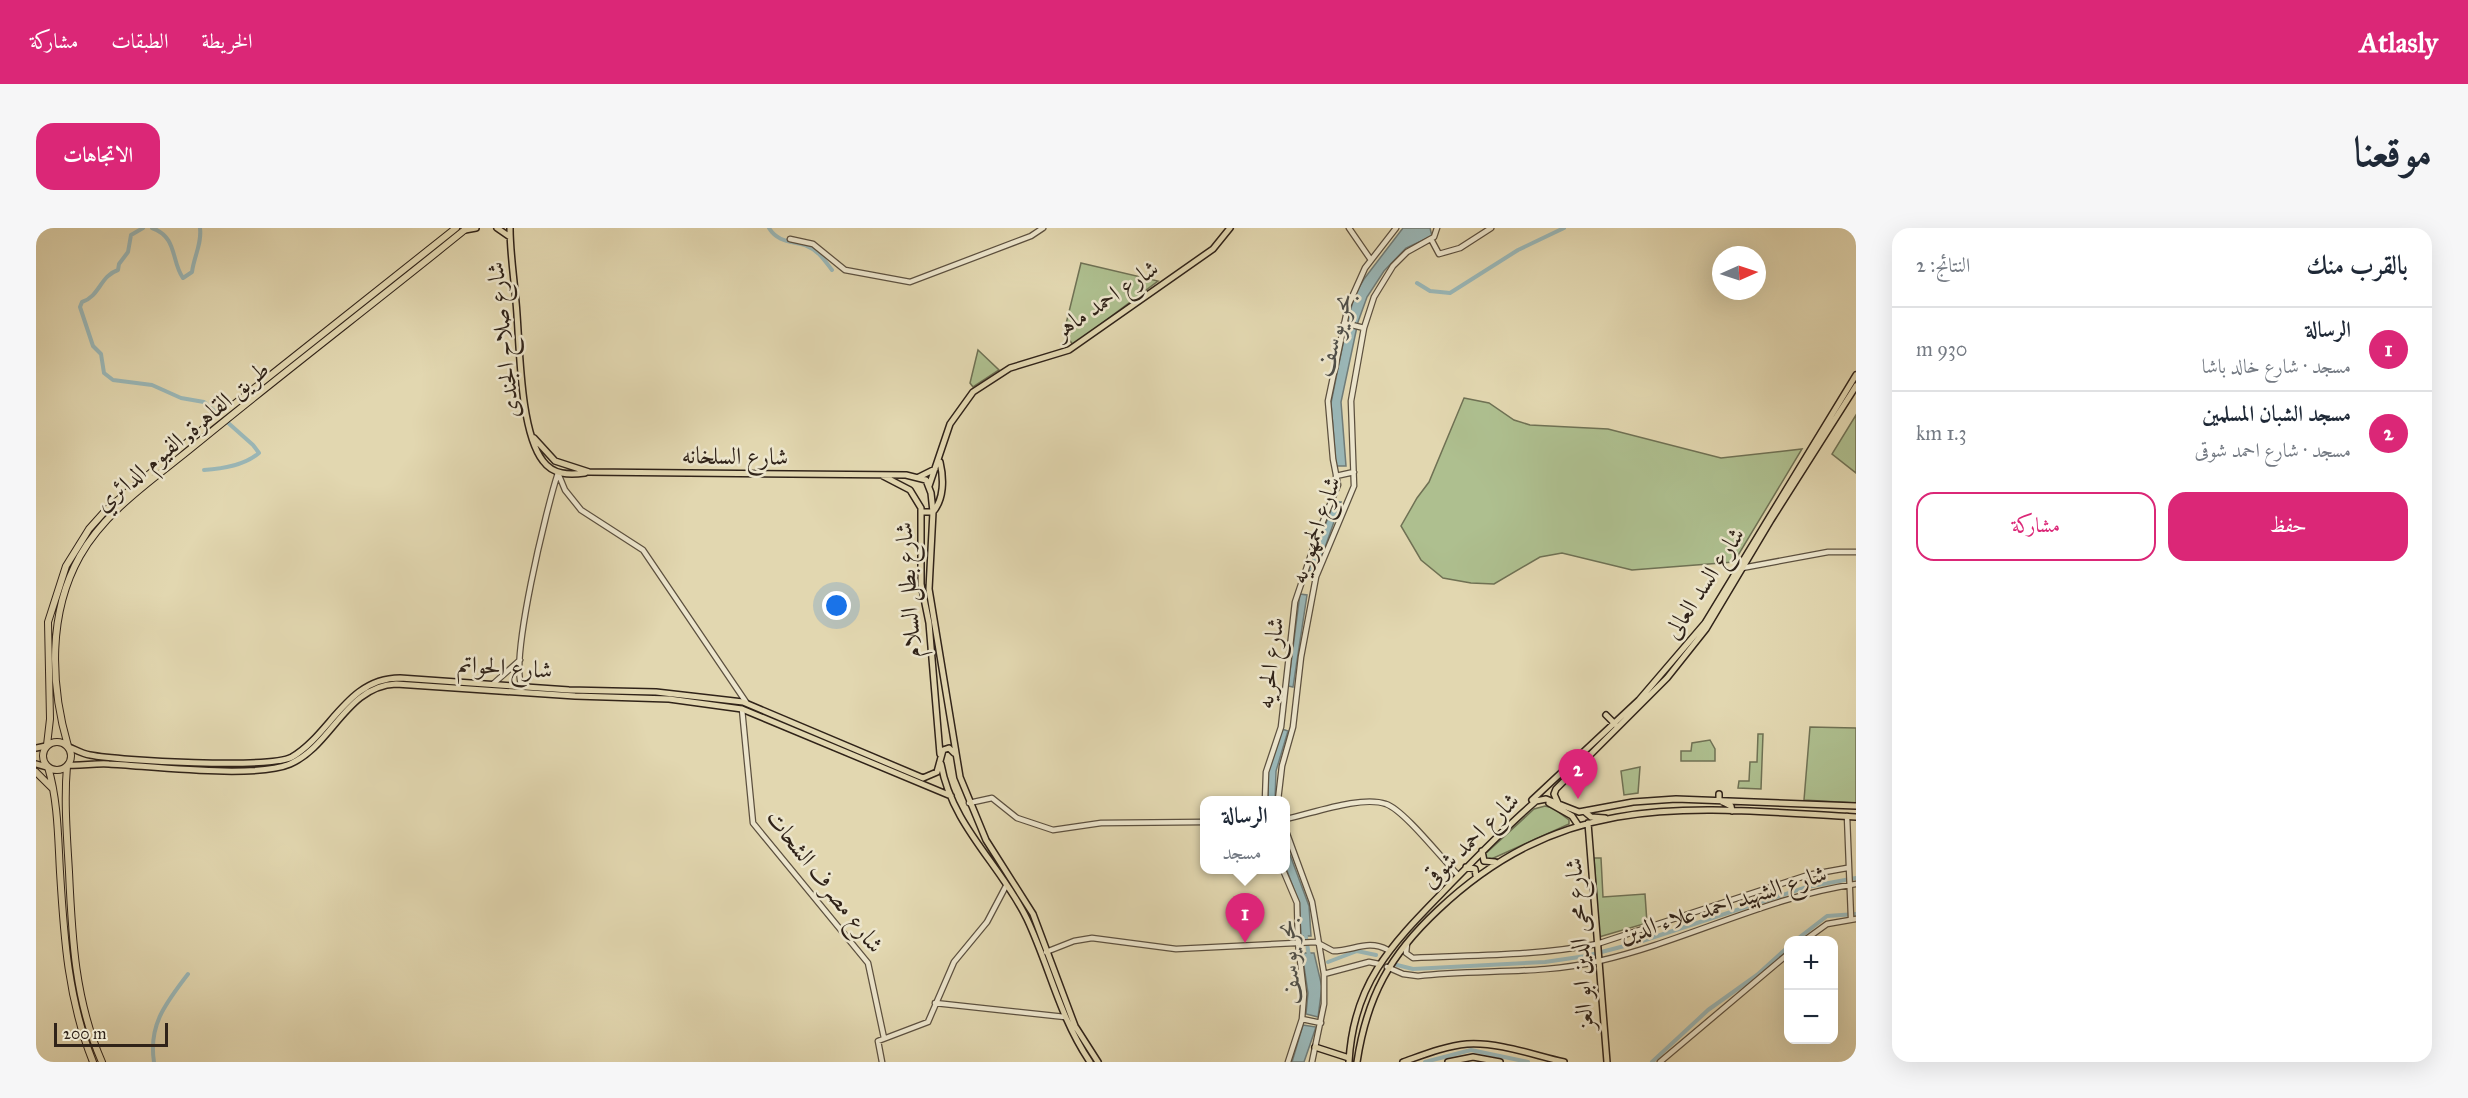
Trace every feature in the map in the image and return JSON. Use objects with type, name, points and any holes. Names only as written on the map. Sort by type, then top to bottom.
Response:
[{"type":"highway","name":"طريق القاهرة, الفيوم الدائري","points":[[68,746],[61,714],[56,632],[63,597],[87,545],[105,523],[143,488],[398,279],[456,228]]},
{"type":"highway","name":"طريق القاهرة, الفيوم الدائري","points":[[398,279],[466,229]]},
{"type":"highway","name":"طريق القاهرة, الفيوم الدائري","points":[[47,746],[50,719],[48,622],[60,580],[81,540],[102,515],[141,481],[381,293]]},
{"type":"highway","points":[[93,1062],[78,1022],[69,979],[54,791],[43,754],[47,746],[57,741],[68,746],[72,756],[68,766],[65,792],[76,978],[89,1028],[102,1062]]},
{"type":"highway","points":[[48,767],[56,770],[68,766]]},
{"type":"highway","points":[[36,772],[54,791]]},
{"type":"highway","points":[[61,896],[70,895]]},
{"type":"main road","name":"شارع صلاح الجندى","points":[[466,229],[476,228]]},
{"type":"main road","name":"شارع صلاح الجندى","points":[[497,228],[510,237]]},
{"type":"main road","name":"شارع صلاح الجندى","points":[[510,228],[525,407],[542,460],[558,472]]},
{"type":"main road","name":"شارع احمد ماهر","points":[[929,486],[940,460],[950,424],[973,392],[1010,368],[1070,350],[1213,249],[1230,228]]},
{"type":"main road","name":"شارع السد العالى","points":[[1670,670],[1714,609],[1856,375]]},
{"type":"main road","name":"شارع السد العالى","points":[[1526,810],[1530,803],[1575,765],[1665,676],[1706,629],[1856,386]]},
{"type":"main road","name":"شارع صلاح الجندى","points":[[534,438],[555,461],[589,472]]},
{"type":"main road","points":[[921,512],[933,512],[940,502],[942,474],[940,460]]},
{"type":"main road","points":[[881,476],[919,477],[935,469]]},
{"type":"main road","points":[[558,472],[589,472]]},
{"type":"main road","name":"شارع السلخانه","points":[[589,472],[881,476]]},
{"type":"main road","name":"شارع بطل السلام","points":[[881,476],[910,490],[919,503],[921,584],[932,622],[954,753],[969,803],[990,846],[1033,914],[1078,1033],[1098,1062]]},
{"type":"main road","points":[[919,477],[929,486]]},
{"type":"main road","name":"شارع بطل السلام","points":[[929,486],[933,512],[928,583],[938,740],[951,796],[969,834],[1030,925],[1058,1003],[1090,1062]]},
{"type":"main road","name":"شارع السد العالى","points":[[1558,803],[1554,792],[1575,765],[1665,676]]},
{"type":"main road","name":"شارع الحواتم","points":[[68,746],[96,756],[240,764],[280,762],[305,747],[358,691],[369,684],[395,678],[440,684],[662,698],[742,708],[807,731]]},
{"type":"main road","name":"شارع الحواتم","points":[[68,766],[94,763],[234,771],[282,767],[307,753],[361,696],[372,689],[390,684],[492,685],[569,693],[656,692],[746,702],[951,796]]},
{"type":"main road","points":[[1606,715],[1615,724]]},
{"type":"main road","points":[[1600,726],[1606,732]]},
{"type":"main road","name":"شارع الحواتم","points":[[814,734],[923,778],[935,774],[940,756]]},
{"type":"main road","points":[[938,740],[945,741],[952,738]]},
{"type":"main road","points":[[36,748],[47,746]]},
{"type":"main road","points":[[940,756],[945,748],[950,748],[954,753]]},
{"type":"main road","points":[[189,761],[189,768]]},
{"type":"main road","points":[[36,764],[48,767]]},
{"type":"main road","points":[[1644,801],[1645,793]]},
{"type":"main road","points":[[1719,797],[1731,806],[1732,811]]},
{"type":"main road","name":"شارع احمد شوقى","points":[[1349,1060],[1355,1019],[1379,964],[1388,950],[1482,851],[1539,800],[1558,803],[1576,812],[1644,801],[1719,797],[1856,806]]},
{"type":"main road","points":[[1743,800],[1742,806],[1755,812]]},
{"type":"main road","points":[[1526,810],[1541,802],[1549,803],[1572,816],[1578,825]]},
{"type":"main road","name":"شارع احمد شوقى","points":[[1357,1062],[1367,1013],[1387,967],[1409,939],[1476,876],[1496,862],[1545,837],[1606,818],[1657,810],[1856,817]]},
{"type":"main road","points":[[1586,812],[1591,817],[1606,818]]},
{"type":"main road","name":"شارع محى الدين ابو العز","points":[[1588,823],[1607,1062]]},
{"type":"main road","points":[[1482,851],[1484,861],[1496,862]]},
{"type":"main road","points":[[1466,867],[1475,869],[1476,876]]},
{"type":"main road","points":[[1016,902],[1023,897]]},
{"type":"main road","points":[[1055,996],[1063,996]]},
{"type":"main road","points":[[1058,1003],[1063,996]]},
{"type":"main road","points":[[1359,1010],[1361,1014],[1367,1013]]},
{"type":"main road","points":[[1355,1019],[1360,1017],[1365,1021]]},
{"type":"main road","points":[[1403,1062],[1460,1045],[1478,1044],[1493,1045],[1564,1062]]},
{"type":"main road","points":[[1315,1047],[1349,1060]]},
{"type":"main road","points":[[1448,1062],[1473,1057],[1500,1062]]},
{"type":"street","points":[[790,239],[813,244],[845,270],[910,282],[1034,235],[1043,228]]},
{"type":"street","points":[[1349,228],[1371,260]]},
{"type":"street","name":"شارع الحريه","points":[[1265,796],[1266,772],[1281,727],[1299,589],[1319,531],[1336,493],[1328,401],[1352,294],[1371,260],[1396,228]]},
{"type":"street","points":[[1437,228],[1437,234],[1431,239],[1439,254],[1461,248],[1491,228]]},
{"type":"street","name":"شارع الجمهوريه","points":[[1279,796],[1282,766],[1293,727],[1312,591],[1350,498],[1354,472],[1351,400],[1362,328],[1374,297],[1389,271],[1407,252],[1431,239]]},
{"type":"street","points":[[1346,323],[1362,328]]},
{"type":"street","points":[[522,687],[518,676],[541,531],[558,472]]},
{"type":"street","points":[[558,472],[565,490],[581,510],[634,542],[643,550],[746,702]]},
{"type":"street","points":[[1336,476],[1354,472]]},
{"type":"street","points":[[1742,568],[1828,552],[1856,552]]},
{"type":"street","points":[[1305,575],[1316,577]]},
{"type":"street","points":[[1299,589],[1312,591]]},
{"type":"street","points":[[492,685],[520,660]]},
{"type":"street","points":[[1285,694],[1290,691],[1296,693]]},
{"type":"street","name":"شارع مصرف الشحات","points":[[742,708],[753,823],[868,963],[884,1038]]},
{"type":"street","points":[[1281,727],[1293,727]]},
{"type":"street","points":[[969,803],[992,798],[1017,818],[1051,830],[1101,823],[1200,822]]},
{"type":"street","points":[[1290,818],[1356,803],[1385,803],[1401,814],[1458,875]]},
{"type":"street","points":[[1810,936],[1827,924],[1851,914],[1847,869],[1847,816]]},
{"type":"street","points":[[1290,842],[1312,902],[1324,974],[1325,994],[1312,1062]]},
{"type":"street","name":"شارع الشهيد احمد علاء الدين","points":[[1409,939],[1406,953],[1413,958],[1527,954],[1598,946],[1808,875],[1847,869]]},
{"type":"street","points":[[1285,874],[1297,903],[1298,943],[1303,986],[1302,1019],[1288,1062]]},
{"type":"street","name":"شارع الشهيد احمد علاء الدين","points":[[1387,967],[1403,974],[1418,975],[1538,970],[1599,959],[1757,910],[1848,884],[1856,884]]},
{"type":"street","points":[[882,1062],[878,1041],[928,1022],[957,956],[987,922],[1006,886]]},
{"type":"street","points":[[1046,952],[1074,941],[1092,938],[1176,949],[1317,942],[1333,951],[1372,944],[1388,950]]},
{"type":"street","points":[[1660,1062],[1784,957]]},
{"type":"street","points":[[1324,974],[1369,962],[1379,964]]},
{"type":"street","points":[[935,1003],[1065,1017]]},
{"type":"street","points":[[1302,1019],[1321,1023]]},
{"type":"green space","points":[[1081,263],[1158,281],[1073,345],[1064,332]]},
{"type":"green space","points":[[978,350],[999,370],[973,387],[970,383]]},
{"type":"green space","points":[[1464,398],[1489,403],[1514,420],[1530,425],[1608,429],[1721,458],[1802,449],[1734,562],[1632,570],[1562,553],[1540,557],[1494,584],[1471,583],[1443,578],[1421,560],[1401,526],[1429,482]]},
{"type":"green space","points":[[1856,415],[1856,473],[1832,454]]},
{"type":"green space","points":[[1810,727],[1856,728],[1856,803],[1804,800]]},
{"type":"green space","points":[[1758,734],[1763,734],[1761,789],[1738,788],[1739,781],[1749,781],[1750,762],[1757,762]]},
{"type":"green space","points":[[1710,740],[1715,749],[1715,761],[1681,761],[1681,751],[1691,751],[1692,743]]},
{"type":"green space","points":[[1640,767],[1638,793],[1624,795],[1621,771]]},
{"type":"green space","points":[[1545,806],[1553,808],[1569,820],[1569,824],[1487,861],[1483,856],[1534,809]]},
{"type":"green space","points":[[1594,858],[1601,858],[1603,897],[1645,894],[1647,923],[1599,937]]},
{"type":"water","points":[[1403,228],[1430,228],[1432,236],[1406,248],[1384,271],[1367,297],[1358,322],[1341,402],[1346,466],[1336,466],[1331,403],[1355,294]]},
{"type":"water","points":[[1334,502],[1341,502],[1316,573],[1308,570]]},
{"type":"water","points":[[1300,594],[1307,595],[1293,687],[1288,686]]},
{"type":"water","points":[[1282,729],[1288,731],[1276,771],[1275,796],[1268,796],[1268,771]]},
{"type":"water","points":[[1290,855],[1309,906],[1311,936],[1301,936],[1299,903],[1288,874]]},
{"type":"water","points":[[1302,953],[1314,953],[1322,987],[1318,1017],[1306,1014],[1308,993]]},
{"type":"water","points":[[1303,1025],[1316,1027],[1304,1062],[1292,1062]]},
{"type":"waterway","points":[[143,228],[131,235],[128,252],[119,264],[118,270],[107,277],[93,295],[82,302],[80,307],[93,346],[101,354],[104,373],[113,380],[152,385],[181,398],[204,402],[220,416]]},
{"type":"waterway","points":[[152,228],[166,237],[183,278],[192,272],[200,239],[200,228]]},
{"type":"waterway","points":[[769,228],[781,239],[815,250],[832,270]]},
{"type":"waterway","points":[[1417,283],[1430,291],[1450,293],[1518,250],[1564,228]]},
{"type":"waterway","points":[[204,470],[233,466],[259,453],[226,421]]},
{"type":"waterway","points":[[1397,965],[1413,969],[1545,962],[1586,956],[1636,943],[1807,887],[1856,878]]},
{"type":"waterway","points":[[1801,936],[1827,916],[1856,914]]},
{"type":"waterway","name":"بحر يوسف","points":[[1305,931],[1309,956]]},
{"type":"waterway","points":[[1328,962],[1357,951],[1376,955]]},
{"type":"waterway","points":[[1652,1062],[1708,1010],[1757,975],[1784,951]]},
{"type":"waterway","points":[[154,1062],[154,1036],[161,1014],[188,974]]},
{"type":"waterway","points":[[1425,1062],[1471,1050],[1528,1062]]},
{"type":"place","name":"مسجد الشبان المسلمين","points":[[1578,799]]},
{"type":"place","name":"الرسالة","points":[[1245,943]]}]
